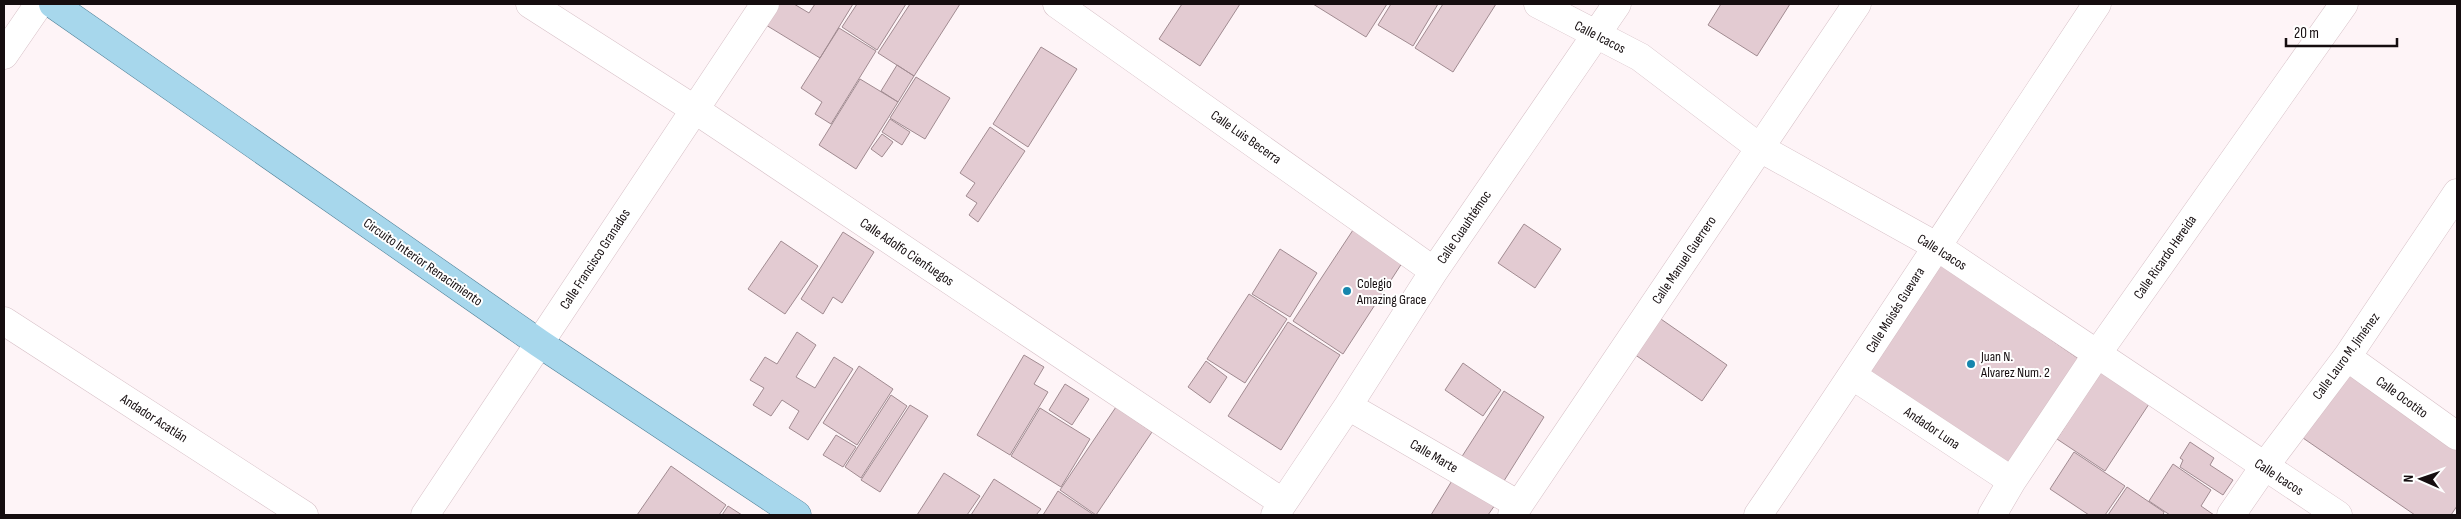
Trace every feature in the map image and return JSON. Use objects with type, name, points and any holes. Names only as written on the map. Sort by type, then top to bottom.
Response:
[{"type":"main road","name":"Circuito Interior Renacimiento","points":[[53,4],[540,343],[797,515]]},
{"type":"street","points":[[4,55],[39,4]]},
{"type":"street","name":"Calle Adolfo Cienfuegos","points":[[530,4],[694,109],[1279,509]]},
{"type":"street","name":"Calle Francisco Granados","points":[[425,515],[764,4]]},
{"type":"street","name":"Calle Luis Becerra","points":[[1058,4],[1434,271]]},
{"type":"street","name":"Calle Icacos","points":[[1538,4],[1640,57],[1760,148],[1936,246],[2338,515]]},
{"type":"street","name":"Calle Cuauhtémoc","points":[[1279,509],[1348,406],[1434,271],[1617,4]]},
{"type":"street","name":"Calle Manuel Guerrero","points":[[1515,510],[1856,4]]},
{"type":"street","name":"Calle Moisés Guevara","points":[[1758,515],[1853,376],[1936,246],[2098,4]]},
{"type":"street","name":"Calle Ricardo Hereida","points":[[1992,515],[2012,481],[2097,354],[2344,4]]},
{"type":"street","name":"Calle Lauro M. Jiménez","points":[[2231,515],[2264,467],[2346,357],[2457,194]]},
{"type":"street","name":"Andador Acatlán","points":[[4,321],[304,515]]},
{"type":"street","name":"Calle Ocotito","points":[[2346,357],[2457,436]]},
{"type":"street","name":"Andador Luna","points":[[1853,376],[2012,481]]},
{"type":"street","name":"Calle Marte","points":[[1348,406],[1515,510]]},
{"type":"building","points":[[772,4],[794,4],[809,13],[815,4],[853,4],[820,58],[761,22]]},
{"type":"building","points":[[857,4],[906,4],[877,50],[842,27]]},
{"type":"building","points":[[910,4],[960,4],[914,76],[878,53]]},
{"type":"building","points":[[1182,4],[1240,4],[1200,66],[1159,39]]},
{"type":"building","points":[[1313,4],[1387,4],[1366,37]]},
{"type":"building","points":[[1391,4],[1438,4],[1413,46],[1378,25]]},
{"type":"building","points":[[1443,4],[1496,4],[1453,72],[1415,48]]},
{"type":"building","points":[[1721,4],[1790,4],[1757,56],[1708,25]]},
{"type":"building","points":[[839,28],[876,51],[831,124],[815,114],[822,102],[801,88]]},
{"type":"building","points":[[1041,47],[1077,69],[1028,147],[993,124]]},
{"type":"building","points":[[897,65],[914,76],[898,102],[881,91]]},
{"type":"building","points":[[916,77],[950,98],[925,139],[890,118]]},
{"type":"building","points":[[860,79],[898,102],[856,169],[819,145]]},
{"type":"building","points":[[890,119],[910,132],[902,145],[882,132]]},
{"type":"building","points":[[990,127],[1025,151],[978,222],[969,215],[977,203],[966,196],[975,183],[960,173]]},
{"type":"building","points":[[882,134],[893,142],[882,157],[871,149]]},
{"type":"building","points":[[1524,224],[1561,249],[1535,288],[1498,263]]},
{"type":"building","name":"Colegio Amazing Grace","points":[[1355,227],[1404,260],[1343,354],[1293,321]]},
{"type":"building","points":[[843,232],[874,252],[842,303],[833,297],[823,314],[801,299]]},
{"type":"building","points":[[781,241],[818,266],[785,314],[748,289]]},
{"type":"building","points":[[1280,249],[1317,273],[1290,317],[1252,294]]},
{"type":"building","name":"Juan N. Alvarez Num. 2","points":[[1934,259],[2079,359],[2008,470],[1863,369]]},
{"type":"building","points":[[1249,294],[1287,319],[1245,383],[1207,359]]},
{"type":"building","points":[[1658,317],[1727,365],[1702,401],[1634,354]]},
{"type":"building","points":[[1288,322],[1340,355],[1281,450],[1228,416]]},
{"type":"building","points":[[797,332],[816,345],[796,377],[815,388],[834,357],[853,369],[808,440],[789,428],[799,411],[782,400],[771,416],[753,405],[764,388],[750,380],[765,357],[777,364]]},
{"type":"building","points":[[1024,355],[1044,367],[1034,384],[1048,392],[1010,455],[977,435]]},
{"type":"building","points":[[1206,361],[1227,377],[1210,403],[1188,387]]},
{"type":"building","points":[[1463,363],[1501,390],[1483,416],[1445,390]]},
{"type":"building","points":[[859,366],[893,389],[857,445],[823,423]]},
{"type":"building","points":[[2349,366],[2457,440],[2457,506],[2451,515],[2415,515],[2303,438]]},
{"type":"building","points":[[2100,372],[2149,404],[2105,471],[2057,439]]},
{"type":"building","points":[[1065,384],[1089,399],[1072,425],[1049,410]]},
{"type":"building","points":[[1504,391],[1544,417],[1502,484],[1461,458]]},
{"type":"building","points":[[891,395],[907,406],[861,478],[845,467]]},
{"type":"building","points":[[910,405],[928,416],[880,492],[861,480]]},
{"type":"building","points":[[1116,407],[1152,432],[1096,515],[1060,490]]},
{"type":"building","points":[[1040,408],[1090,439],[1061,487],[1011,456]]},
{"type":"building","points":[[836,435],[856,447],[843,467],[823,455]]},
{"type":"building","points":[[2190,442],[2214,458],[2210,465],[2233,480],[2223,495],[2180,467],[2183,460],[2180,458]]},
{"type":"building","points":[[2074,452],[2125,486],[2105,515],[2089,515],[2050,489]]},
{"type":"building","points":[[2173,464],[2211,490],[2201,506],[2214,515],[2170,515],[2149,501]]},
{"type":"building","points":[[671,466],[726,505],[719,515],[637,515]]},
{"type":"building","points":[[944,473],[980,496],[967,515],[917,515]]},
{"type":"building","points":[[994,479],[1041,509],[1036,515],[971,515]]},
{"type":"building","points":[[1453,479],[1495,505],[1488,515],[1431,515]]},
{"type":"building","points":[[2127,487],[2164,512],[2163,515],[2108,515]]},
{"type":"building","points":[[1058,491],[1094,515],[1043,515]]},
{"type":"building","points":[[728,506],[742,515],[722,515]]},
{"type":"place","name":"Colegio Amazing Grace","points":[[1347,291]]},
{"type":"place","name":"Juan N. Alvarez Num. 2","points":[[1971,364]]}]
